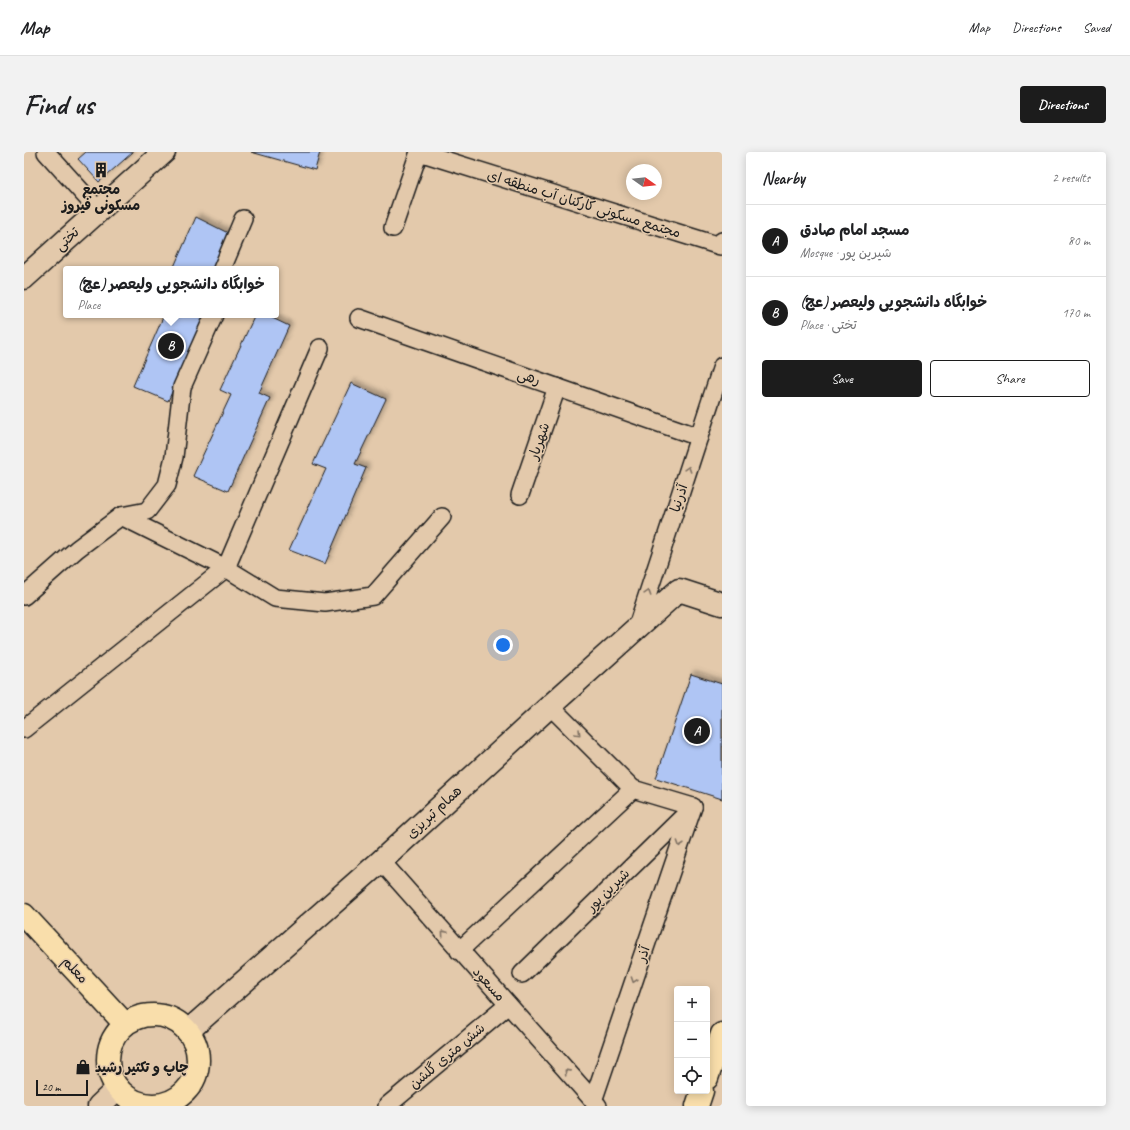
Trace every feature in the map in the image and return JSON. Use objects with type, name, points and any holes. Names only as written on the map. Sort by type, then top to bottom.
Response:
[{"type":"main road","name":"معلم","points":[[24,915],[125,1024]]},
{"type":"main road","points":[[146,1015],[158,1015],[169,1017],[180,1023],[188,1031],[194,1041],[198,1053],[198,1064],[186,1100],[148,1105],[137,1102],[118,1088],[112,1078],[109,1067],[109,1055],[111,1043],[125,1024],[135,1018],[146,1015]]},
{"type":"main road","points":[[710,1069],[722,1034]]},
{"type":"main road","points":[[697,1106],[701,1094]]},
{"type":"street","name":"تختی","points":[[25,275],[164,152]]},
{"type":"street","name":"مجتمع مسکونی کارکنان آب منطقه ای","points":[[393,228],[419,152],[720,246],[722,240]]},
{"type":"street","points":[[50,154],[99,211]]},
{"type":"street","points":[[223,266],[243,220]]},
{"type":"street","points":[[24,596],[77,549],[121,516],[147,511],[167,485],[174,457],[182,387],[213,318]]},
{"type":"street","name":"رهی","points":[[359,318],[699,437]]},
{"type":"street","points":[[24,729],[226,568],[320,348]]},
{"type":"street","name":"آذرنیا","points":[[636,630],[722,366]]},
{"type":"street","name":"شهریار","points":[[520,495],[557,387]]},
{"type":"street","points":[[121,516],[226,568],[275,598],[325,603],[373,596],[442,517]]},
{"type":"street","name":"همام تبریزی","points":[[188,1031],[381,861],[679,590],[722,604]]},
{"type":"street","points":[[550,706],[633,789],[693,807]]},
{"type":"street","points":[[459,951],[633,789]]},
{"type":"street","name":"شیرین پور","points":[[522,974],[693,807]]},
{"type":"street","name":"آذر","points":[[595,1104],[693,807]]},
{"type":"street","name":"مسعود","points":[[381,861],[595,1104]]},
{"type":"street","name":"شش متری گلشن","points":[[387,1106],[508,1005]]},
{"type":"street","points":[[99,1106],[118,1088]]},
{"type":"building","name":"مجتمع مسکونی فیروز","points":[[86,152],[133,152],[99,182],[78,159]]},
{"type":"building","points":[[251,152],[320,152],[315,170]]},
{"type":"building","points":[[196,217],[230,234],[216,266],[174,266]]},
{"type":"building","points":[[163,318],[205,318],[168,401],[133,386]]},
{"type":"building","points":[[254,318],[272,318],[289,326],[259,393],[270,398],[228,491],[193,476],[231,395],[220,390]]},
{"type":"building","points":[[351,383],[386,399],[355,464],[366,468],[325,564],[289,550],[326,469],[313,464]]},
{"type":"building","points":[[691,674],[722,684],[722,799],[656,778]]},
{"type":"place","name":"مجتمع مسکونی فیروز","points":[[101,170]]},
{"type":"place","name":"خوابگاه دانشجویی ولیعصر (عج)","points":[[171,346]]},
{"type":"place","name":"مسجد امام صادق","points":[[697,731]]},
{"type":"place","name":"چاپ و تکثیر رشید","points":[[83,1067]]}]
